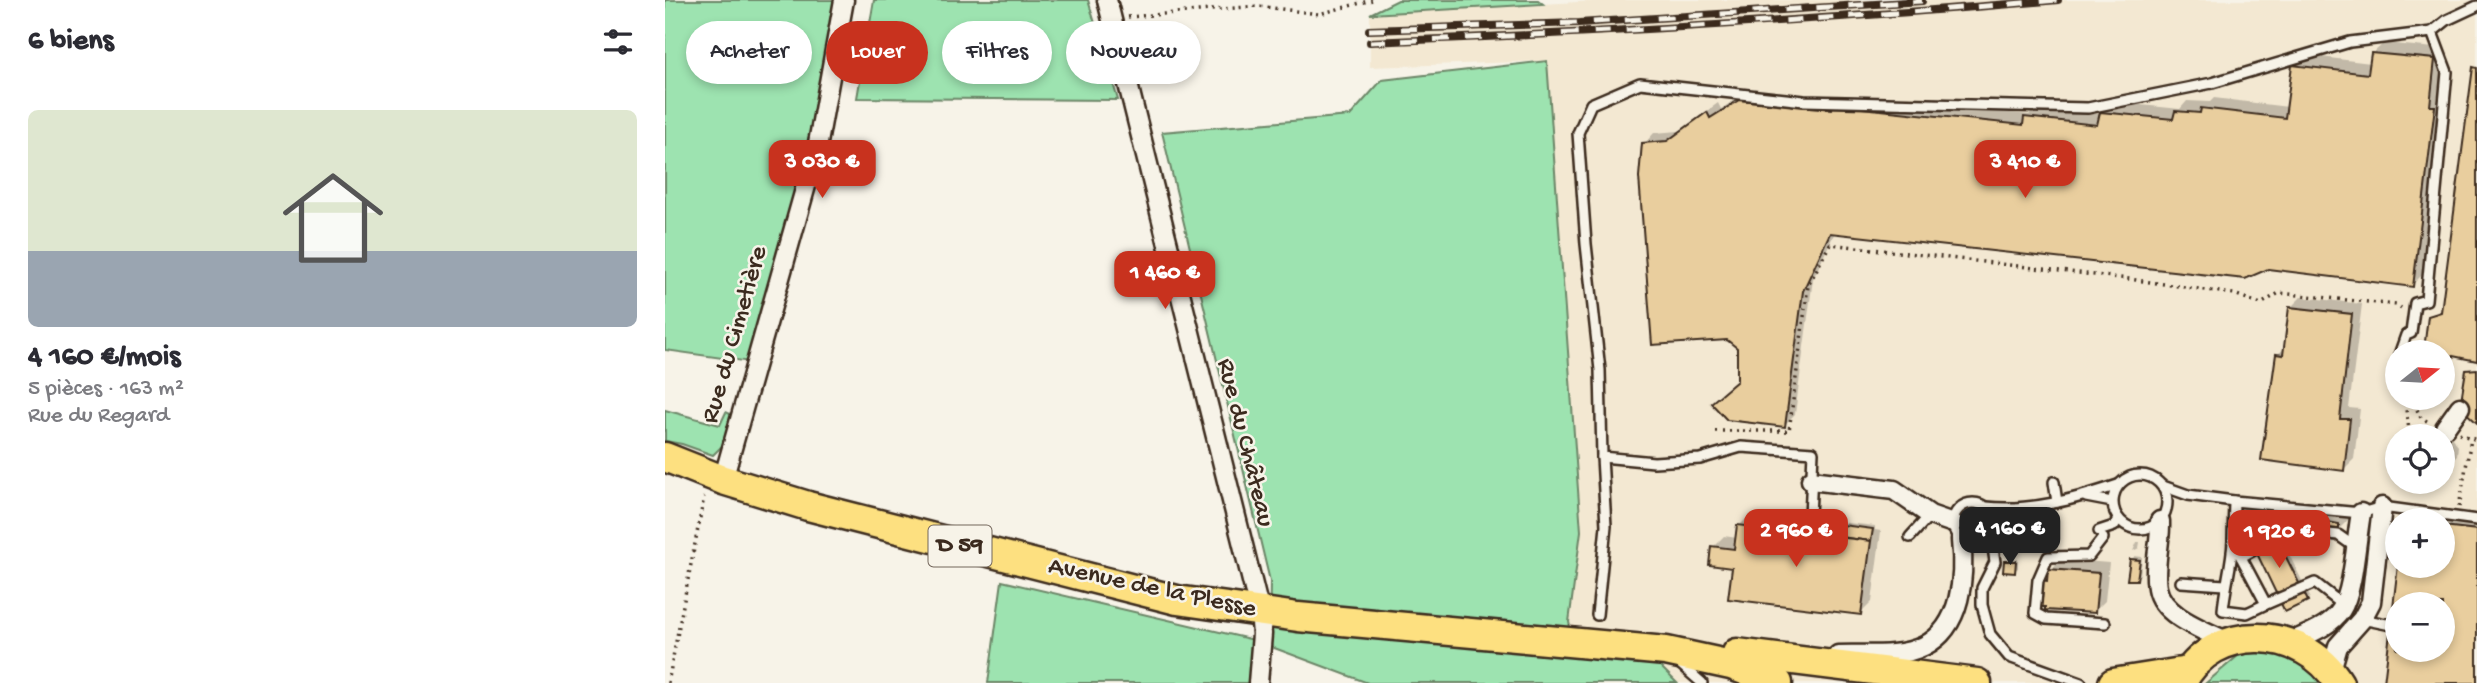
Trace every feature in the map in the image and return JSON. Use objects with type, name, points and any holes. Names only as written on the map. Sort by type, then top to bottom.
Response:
[{"type":"main road","name":"Avenue de la Plesse","points":[[665,457],[716,477],[808,506],[1177,600],[1261,613],[1666,652],[1698,670],[1733,652],[1776,671],[1825,662],[1977,683]]},
{"type":"main road","points":[[2113,683],[2185,677],[2200,658],[2230,643],[2265,637],[2291,642],[2314,656],[2335,677]]},
{"type":"street","name":"Rue du Cimetière","points":[[716,477],[749,387],[818,142],[844,0]]},
{"type":"street","name":"Rue du Château","points":[[1107,0],[1139,120],[1245,560],[1261,613],[1258,683]]},
{"type":"street","points":[[2448,424],[2460,407]]},
{"type":"street","points":[[1811,480],[1894,490],[1930,515],[1953,523]]},
{"type":"street","points":[[2335,677],[2338,646],[2362,619],[2371,602],[2382,507]]},
{"type":"street","points":[[2291,642],[2320,629],[2341,611],[2349,592],[2361,513]]},
{"type":"street","points":[[2160,521],[2157,588],[2163,601],[2176,614],[2230,643]]},
{"type":"street","points":[[1776,671],[1898,653],[1925,646],[1945,629],[1956,607],[1962,581],[1961,540]]},
{"type":"lane","points":[[1597,615],[1606,526],[1600,370],[1586,243],[1578,133],[1591,104],[1640,83],[1804,101],[2088,108],[2212,83],[2350,42],[2432,32],[2447,20],[2477,6]]},
{"type":"lane","points":[[2404,340],[2406,335],[2411,333],[2415,303],[2426,300],[2447,72],[2432,32]]},
{"type":"lane","points":[[1602,457],[1654,462],[1700,459],[1741,447],[1812,452],[1810,516]]},
{"type":"lane","points":[[2007,509],[1986,538],[1974,544],[1961,540],[1954,529],[1954,517],[1962,506],[1974,503],[1986,508],[2007,509],[2057,502],[2117,485],[2124,479],[2140,474],[2149,475],[2163,486],[2188,495],[2361,513],[2382,507],[2477,520]]},
{"type":"lane","points":[[2054,482],[2057,502]]},
{"type":"lane","points":[[2117,485],[2112,502],[2118,519],[2134,529],[2152,526],[2160,521],[2167,504],[2163,486]]},
{"type":"lane","points":[[2167,504],[2188,495]]},
{"type":"lane","points":[[2084,496],[2112,502]]},
{"type":"lane","points":[[2235,500],[2232,561],[2225,585],[2223,610],[2247,612],[2315,583],[2343,605]]},
{"type":"lane","points":[[1986,508],[1991,513],[1993,525]]},
{"type":"lane","points":[[1910,537],[1930,515]]},
{"type":"lane","points":[[2105,623],[2046,619],[2035,613],[2038,580],[2048,558],[2089,556],[2101,534],[2114,526],[2118,519]]},
{"type":"lane","points":[[2241,557],[2290,530],[2339,536],[2355,547]]},
{"type":"lane","points":[[1986,538],[1993,547],[1995,562],[1982,587],[1982,604],[1990,634],[2009,657],[2081,683]]},
{"type":"lane","points":[[2233,539],[2266,604]]},
{"type":"lane","points":[[2181,582],[2225,585]]},
{"type":"lane","points":[[2362,619],[2385,624]]},
{"type":"path","points":[[1112,19],[1160,12],[1258,6],[1319,14],[1372,0]]},
{"type":"path","points":[[1715,431],[1789,431],[1808,285],[1829,244],[2129,279],[2234,294],[2261,304],[2279,293],[2397,305],[2406,310],[2406,335]]},
{"type":"path","points":[[2416,410],[2421,418]]},
{"type":"path","points":[[2458,513],[2472,438]]},
{"type":"path","points":[[668,683],[716,477]]},
{"type":"shaded area","points":[[1613,0],[2477,0],[2477,683],[1677,683],[1657,663],[1575,651],[1569,622],[1581,531],[1547,61],[1370,67],[1370,14]]},
{"type":"green space","points":[[665,0],[836,0],[832,21],[826,21],[826,55],[817,105],[750,362],[665,350]]},
{"type":"green space","points":[[874,0],[1088,0],[1094,21],[1066,21],[1066,84],[1113,84],[1118,100],[857,98],[859,84],[928,84],[928,21],[870,21]]},
{"type":"green space","points":[[1398,0],[1538,0],[1543,4],[1370,14]]},
{"type":"green space","points":[[1547,61],[1581,531],[1569,622],[1575,650],[1657,663],[1677,683],[1368,683],[1269,646],[1270,581],[1162,132],[1350,116],[1382,80]]},
{"type":"green space","points":[[665,410],[720,425],[726,412],[735,416],[728,440],[713,455],[665,441]]},
{"type":"green space","points":[[1002,581],[1254,640],[1248,683],[988,683]]},
{"type":"green space","points":[[2262,650],[2302,665],[2320,683],[2206,683],[2239,655]]},
{"type":"building","points":[[2371,53],[2435,59],[2430,106],[2435,106],[2413,287],[2268,269],[2245,279],[1830,233],[1803,291],[1785,427],[1727,420],[1711,403],[1737,381],[1737,348],[1727,340],[1652,345],[1639,177],[1642,143],[1667,141],[1707,112],[1710,118],[1739,100],[1832,109],[1833,105],[2023,125],[2024,117],[2097,125],[2100,112],[2173,119],[2175,111],[2200,113],[2201,108],[2285,118],[2292,65],[2368,74]]},
{"type":"building","points":[[2473,67],[2477,68],[2477,361],[2455,356],[2455,340],[2425,340],[2428,316],[2441,312]]},
{"type":"building","points":[[2289,307],[2352,314],[2340,419],[2350,419],[2344,471],[2261,460],[2276,354],[2283,355]]},
{"type":"building","points":[[2477,369],[2477,423],[2460,407],[2466,370]]},
{"type":"building","points":[[2300,517],[2339,524],[2339,532],[2302,526],[2298,519]]},
{"type":"building","points":[[1827,523],[1873,529],[1871,541],[1825,535]]},
{"type":"building","points":[[1737,525],[1871,541],[1861,615],[1728,599],[1732,568],[1709,565],[1711,546],[1734,549]]},
{"type":"building","points":[[2271,527],[2308,601],[2285,612],[2250,539]]},
{"type":"building","points":[[2455,527],[2477,530],[2477,683],[2384,683],[2386,662],[2455,662],[2455,592],[2395,592],[2396,578],[2455,578]]},
{"type":"building","points":[[2130,559],[2140,560],[2137,580],[2127,580]]},
{"type":"building","points":[[2004,561],[2016,561],[2015,573],[2003,572]]},
{"type":"building","points":[[2048,569],[2099,573],[2095,613],[2036,607],[2038,580],[2047,581]]},
{"type":"railway","points":[[1370,42],[1714,25],[2058,0]]},
{"type":"railway","points":[[1369,30],[1579,23],[1922,1]]}]
